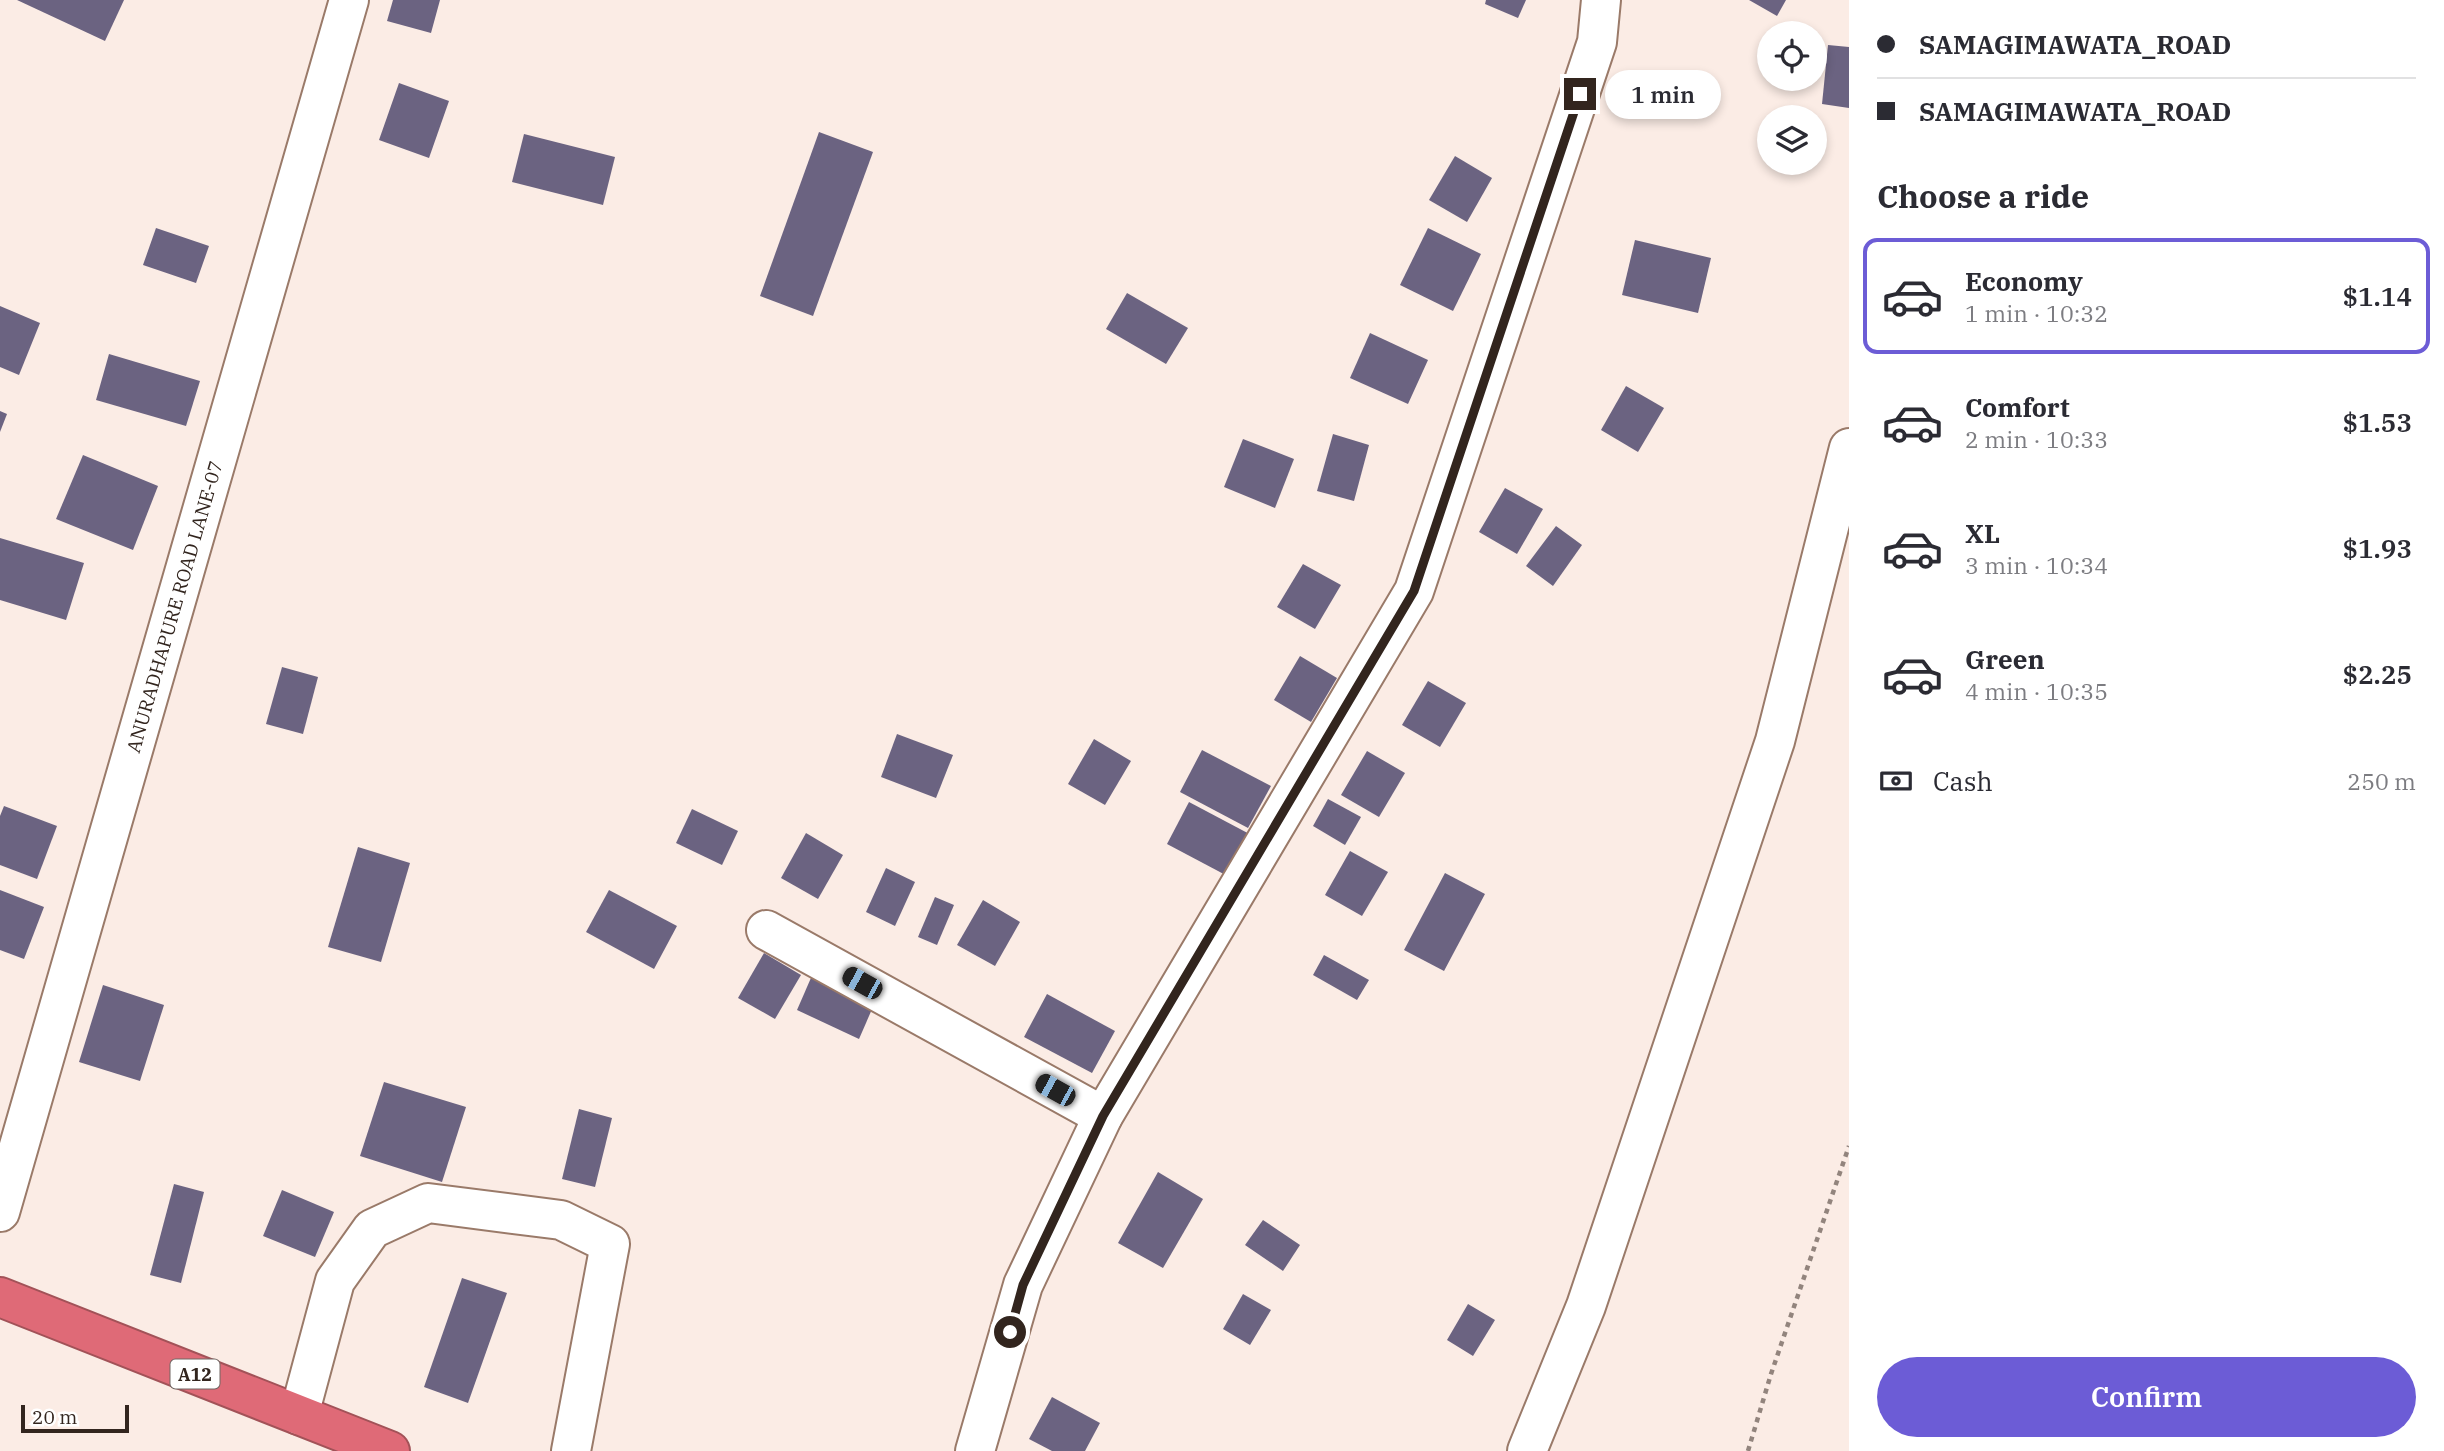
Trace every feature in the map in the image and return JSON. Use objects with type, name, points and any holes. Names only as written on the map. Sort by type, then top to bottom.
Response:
[{"type":"highway","name":"A12","points":[[0,1297],[390,1451]]},
{"type":"street","name":"ANURADHAPURE ROAD LANE-07","points":[[0,1212],[349,0]]},
{"type":"street","points":[[975,1451],[1023,1285],[1103,1116],[1414,591],[1597,41],[1601,0]]},
{"type":"street","points":[[1527,1451],[1586,1306],[1774,741],[1849,448]]},
{"type":"street","points":[[765,930],[1103,1116]]},
{"type":"street","points":[[299,1415],[335,1282],[372,1229],[428,1203],[548,1218],[561,1220],[610,1244],[571,1451]]},
{"type":"path","points":[[1748,1451],[1771,1374],[1849,1146]]},
{"type":"building","points":[[17,0],[124,0],[105,41]]},
{"type":"building","points":[[393,0],[440,0],[431,33],[387,21]]},
{"type":"building","points":[[1486,0],[1526,0],[1518,18],[1485,4]]},
{"type":"building","points":[[1749,0],[1786,0],[1777,16]]},
{"type":"building","points":[[1828,45],[1849,47],[1849,108],[1822,104],[1823,91],[1827,91]]},
{"type":"building","points":[[399,83],[449,101],[429,158],[379,140]]},
{"type":"building","points":[[819,132],[873,152],[813,316],[760,296]]},
{"type":"building","points":[[524,134],[615,157],[603,205],[512,182]]},
{"type":"building","points":[[1455,156],[1492,178],[1467,222],[1429,200]]},
{"type":"building","points":[[156,228],[209,246],[196,283],[143,265]]},
{"type":"building","points":[[1428,228],[1481,254],[1453,311],[1400,285]]},
{"type":"building","points":[[1635,240],[1711,258],[1698,313],[1622,295]]},
{"type":"building","points":[[1127,293],[1188,328],[1166,364],[1106,329]]},
{"type":"building","points":[[0,306],[40,323],[19,375],[0,367]]},
{"type":"building","points":[[1370,333],[1428,360],[1408,404],[1350,378]]},
{"type":"building","points":[[109,354],[200,381],[186,426],[96,400]]},
{"type":"building","points":[[1626,386],[1664,408],[1638,452],[1601,430]]},
{"type":"building","points":[[0,411],[7,414],[0,432]]},
{"type":"building","points":[[1333,434],[1369,445],[1354,501],[1317,491]]},
{"type":"building","points":[[1243,439],[1294,459],[1275,508],[1224,487]]},
{"type":"building","points":[[83,455],[158,486],[133,550],[56,519]]},
{"type":"building","points":[[1505,488],[1543,509],[1517,554],[1479,532]]},
{"type":"building","points":[[1556,526],[1582,545],[1553,586],[1526,566]]},
{"type":"building","points":[[0,538],[84,563],[66,620],[0,600]]},
{"type":"building","points":[[1303,564],[1341,585],[1315,629],[1277,607]]},
{"type":"building","points":[[1300,656],[1337,678],[1311,722],[1274,700]]},
{"type":"building","points":[[282,667],[318,677],[303,734],[266,724]]},
{"type":"building","points":[[1428,681],[1466,703],[1440,747],[1402,725]]},
{"type":"building","points":[[897,734],[953,755],[936,798],[881,777]]},
{"type":"building","points":[[1094,739],[1131,761],[1105,805],[1068,784]]},
{"type":"building","points":[[1202,750],[1271,786],[1248,828],[1180,792]]},
{"type":"building","points":[[1367,751],[1405,773],[1379,817],[1341,795]]},
{"type":"building","points":[[1328,799],[1361,817],[1345,845],[1313,826]]},
{"type":"building","points":[[1189,802],[1257,838],[1235,880],[1167,844]]},
{"type":"building","points":[[4,806],[57,826],[37,879],[0,865],[0,816]]},
{"type":"building","points":[[692,809],[738,831],[722,865],[676,843]]},
{"type":"building","points":[[806,833],[843,855],[818,899],[781,878]]},
{"type":"building","points":[[358,847],[410,863],[381,962],[328,947]]},
{"type":"building","points":[[1350,851],[1388,872],[1362,916],[1325,895]]},
{"type":"building","points":[[886,868],[915,882],[895,926],[866,912]]},
{"type":"building","points":[[1445,873],[1485,894],[1444,971],[1404,950]]},
{"type":"building","points":[[0,890],[44,907],[24,959],[0,950]]},
{"type":"building","points":[[609,890],[677,926],[654,969],[586,932]]},
{"type":"building","points":[[935,897],[954,905],[937,945],[918,937]]},
{"type":"building","points":[[983,900],[1020,922],[995,966],[957,945]]},
{"type":"building","points":[[764,953],[801,975],[775,1019],[738,998]]},
{"type":"building","points":[[1324,955],[1369,980],[1357,1000],[1313,975]]},
{"type":"building","points":[[814,971],[876,1000],[859,1039],[797,1010]]},
{"type":"building","points":[[103,985],[164,1005],[140,1081],[79,1062]]},
{"type":"building","points":[[1047,994],[1115,1031],[1092,1073],[1024,1037]]},
{"type":"building","points":[[384,1082],[466,1107],[442,1182],[360,1156]]},
{"type":"building","points":[[579,1109],[612,1118],[595,1187],[562,1179]]},
{"type":"building","points":[[1158,1172],[1203,1199],[1163,1268],[1118,1243]]},
{"type":"building","points":[[174,1184],[204,1192],[181,1283],[150,1275]]},
{"type":"building","points":[[282,1190],[334,1212],[315,1257],[263,1236]]},
{"type":"building","points":[[1263,1220],[1300,1245],[1283,1271],[1245,1245]]},
{"type":"building","points":[[462,1278],[507,1293],[468,1403],[424,1387]]},
{"type":"building","points":[[1243,1294],[1271,1310],[1250,1345],[1223,1329]]},
{"type":"building","points":[[1468,1304],[1495,1320],[1473,1356],[1447,1340]]},
{"type":"building","points":[[1052,1397],[1100,1423],[1085,1451],[1052,1451],[1029,1439]]},
{"type":"route","points":[[1010,1332],[1023,1285],[1103,1116],[1414,591],[1580,94]]}]
